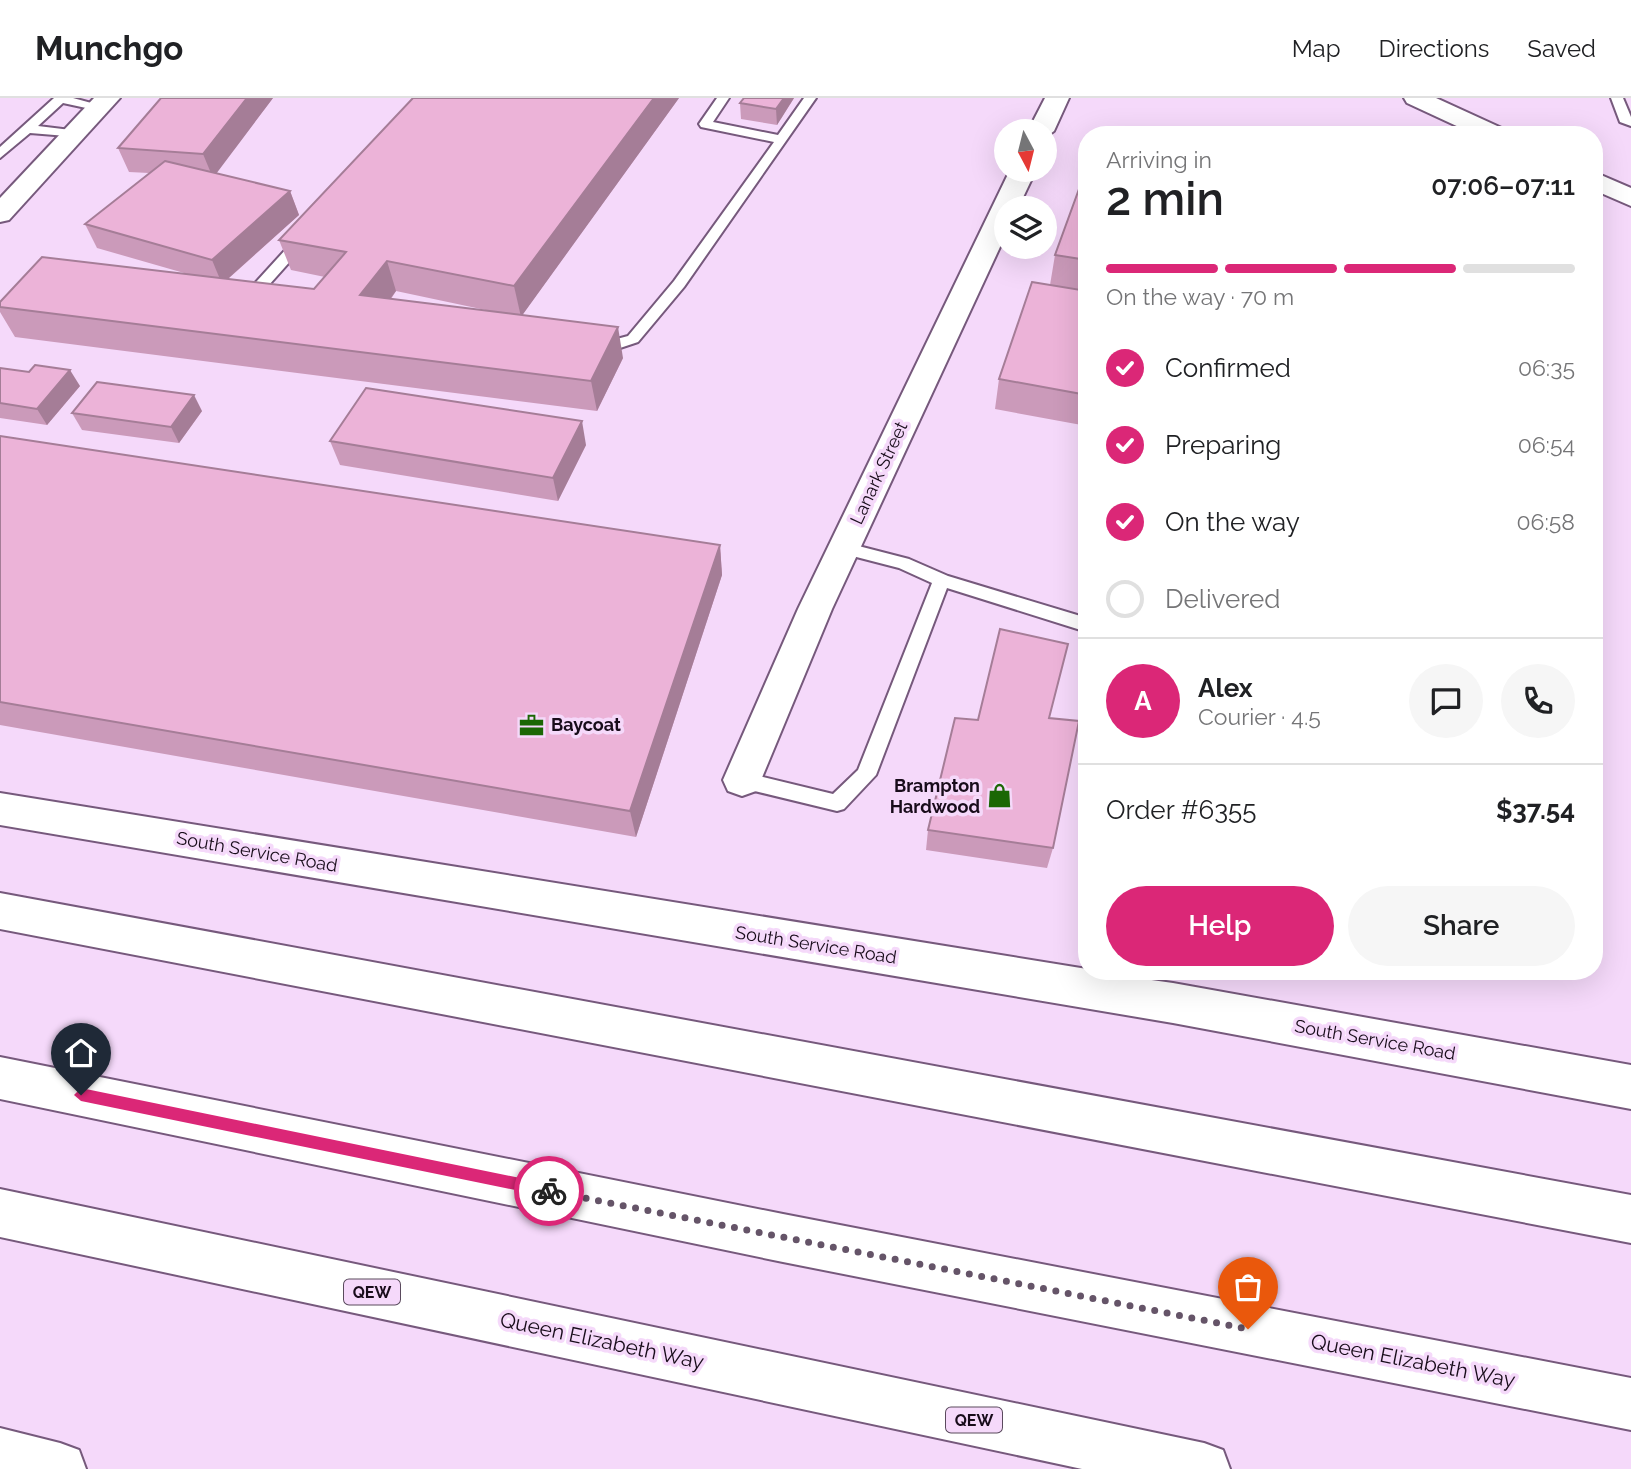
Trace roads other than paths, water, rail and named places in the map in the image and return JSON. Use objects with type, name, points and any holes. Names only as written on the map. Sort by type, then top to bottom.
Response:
[{"type":"main road","points":[[1047,119],[1057,98]]},
{"type":"main road","points":[[1416,98],[1477,126]]},
{"type":"main road","points":[[0,214],[104,102]]},
{"type":"main road","name":"Lanark Street","points":[[742,780],[843,548],[1017,182]]},
{"type":"main road","points":[[1603,184],[1631,198]]},
{"type":"main road","name":"South Service Road","points":[[0,809],[1173,1003],[1631,1087]]},
{"type":"main road","points":[[0,911],[1631,1219]]},
{"type":"main road","name":"Queen Elizabeth Way","points":[[0,1078],[783,1238],[1631,1404]]},
{"type":"main road","name":"Queen Elizabeth Way","points":[[0,1213],[1204,1469]]},
{"type":"main road","points":[[0,1454],[60,1469]]},
{"type":"lane","points":[[723,98],[705,124],[782,140]]},
{"type":"lane","points":[[583,345],[614,345],[633,339],[679,284],[810,98]]},
{"type":"lane","points":[[1617,98],[1624,119],[1631,122]]},
{"type":"lane","points":[[0,154],[60,99],[104,102]]},
{"type":"lane","points":[[28,129],[75,134]]},
{"type":"lane","points":[[274,300],[250,297],[312,229]]},
{"type":"lane","points":[[843,548],[903,563],[942,580],[1078,622]]},
{"type":"lane","points":[[742,780],[837,803],[866,775],[942,580]]},
{"type":"place","name":"Baycoat","points":[[531,725]]},
{"type":"place","name":"Brampton Hardwood","points":[[1000,796]]}]
